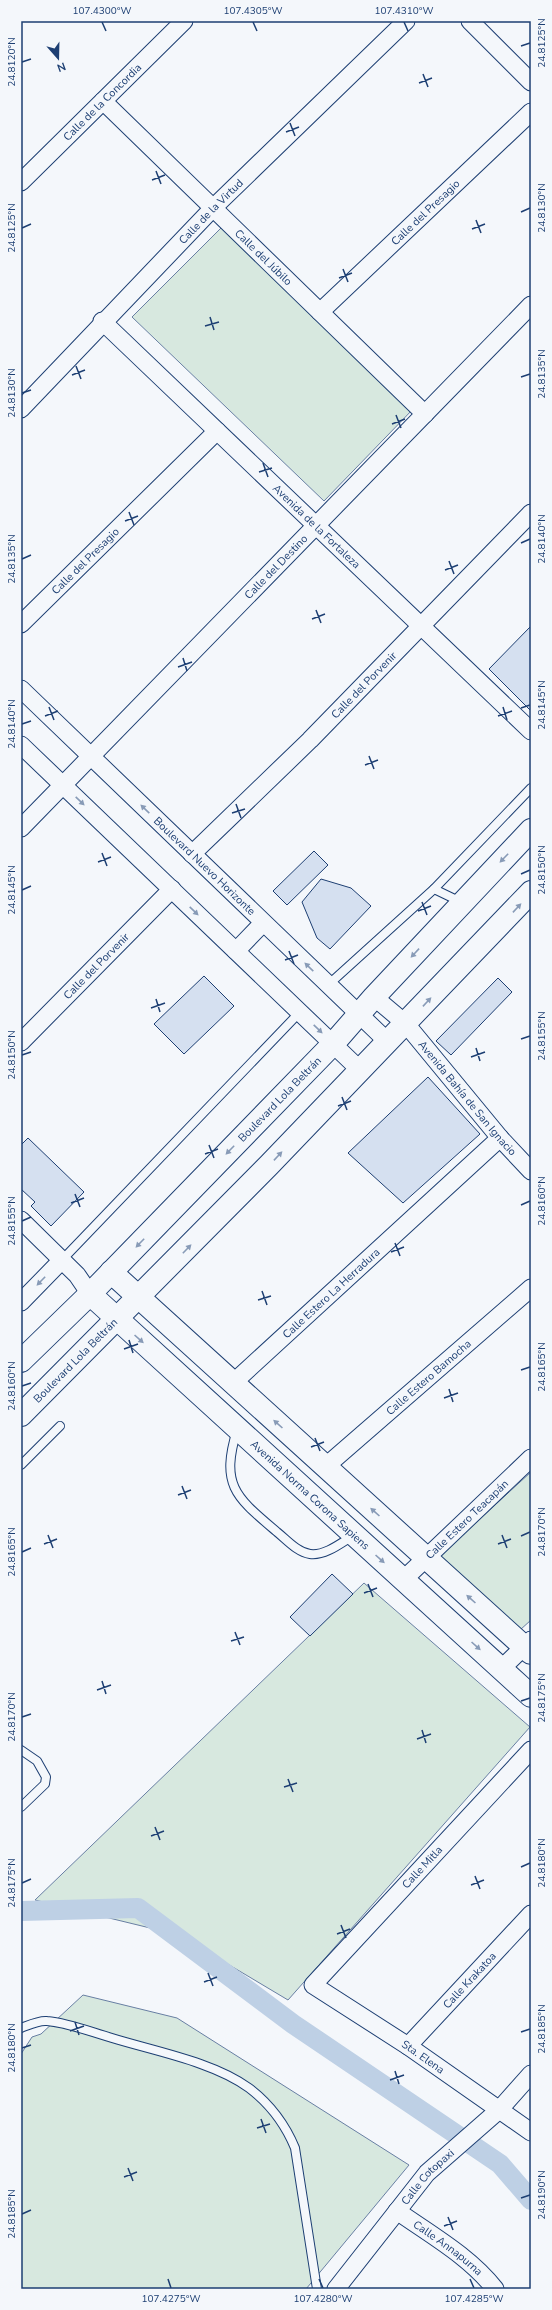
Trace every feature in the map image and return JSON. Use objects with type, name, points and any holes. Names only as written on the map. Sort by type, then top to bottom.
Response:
[{"type":"main road","name":"Boulevard Lola Beltrán","points":[[21,1361],[90,1294],[334,1044],[374,997],[531,830]]},
{"type":"main road","name":"Boulevard Lola Beltrán","points":[[21,1415],[139,1298],[406,1024],[531,892]]},
{"type":"main road","points":[[111,1272],[426,1558],[529,1647]]},
{"type":"main road","name":"Avenida Norma Corona Sapiens","points":[[90,1294],[531,1696]]},
{"type":"street","name":"Calle de la Concordia","points":[[21,182],[184,21]]},
{"type":"street","name":"Calle de la Virtud","points":[[21,409],[102,321],[213,208],[406,21]]},
{"type":"street","points":[[470,21],[531,82]]},
{"type":"street","name":"Calle del Júbilo","points":[[103,101],[425,414]]},
{"type":"street","name":"Calle del Presagio","points":[[320,312],[531,112]]},
{"type":"street","name":"Calle del Destino","points":[[21,828],[531,305]]},
{"type":"street","name":"Avenida de la Fortaleza","points":[[102,321],[531,731]]},
{"type":"street","name":"Calle del Presagio","points":[[21,624],[217,431]]},
{"type":"street","name":"Calle del Porvenir","points":[[192,854],[310,740],[531,513]]},
{"type":"street","name":"Boulevard Nuevo Horizonte","points":[[21,689],[388,1042]]},
{"type":"street","points":[[21,745],[360,1070]]},
{"type":"street","name":"Calle del Porvenir","points":[[21,1042],[172,890]]},
{"type":"street","points":[[236,951],[263,923]]},
{"type":"street","name":"Avenida Bahía de San Ignacio","points":[[374,997],[406,1024],[500,1138],[531,1171]]},
{"type":"street","name":"Calle Estero La Herradura","points":[[233,1383],[500,1138]]},
{"type":"street","points":[[21,1220],[76,1275],[90,1294]]},
{"type":"street","points":[[21,1302],[62,1260]]},
{"type":"street","points":[[76,1275],[111,1272]]},
{"type":"street","name":"Calle Estero Bamocha","points":[[325,1467],[531,1288]]},
{"type":"street","name":"Calle Estero Teacapán","points":[[403,1580],[531,1458]]},
{"type":"street","points":[[501,1668],[529,1647]]},
{"type":"street","name":"Calle Mitla","points":[[313,1985],[531,1750]]},
{"type":"street","name":"Calle Krakatoa","points":[[408,2046],[531,1914]]},
{"type":"street","name":"Sta. Elena","points":[[313,1985],[408,2046],[531,2132]]},
{"type":"street","name":"Calle Cotopaxi","points":[[336,2289],[431,2169],[499,2110],[531,2074]]},
{"type":"street","name":"Calle Annapurna","points":[[397,2211],[464,2257],[484,2275],[495,2289]]},
{"type":"lane","points":[[328,985],[434,889],[531,788]]},
{"type":"lane","points":[[434,889],[462,902]]},
{"type":"lane","points":[[62,1260],[300,1012]]},
{"type":"lane","points":[[21,1466],[60,1426]]},
{"type":"lane","points":[[238,1429],[231,1451],[229,1467],[232,1481],[241,1498],[252,1511],[300,1551],[310,1554],[332,1548],[354,1535]]},
{"type":"lane","points":[[21,1750],[37,1761],[46,1777],[45,1784],[40,1790],[21,1807]]},
{"type":"lane","points":[[21,2028],[46,2020],[87,2031],[227,2074],[254,2092],[279,2117],[295,2148],[317,2289]]},
{"type":"shaded area","points":[[223,226],[415,407],[324,501],[132,317]]},
{"type":"shaded area","points":[[531,1472],[531,1620],[520,1630],[439,1556]]},
{"type":"shaded area","points":[[364,1583],[530,1727],[288,2000],[179,1935],[35,1900]]},
{"type":"shaded area","points":[[83,1995],[177,2018],[409,2165],[306,2289],[21,2289],[21,2054],[32,2037],[41,2034]]},
{"type":"building","points":[[531,626],[531,711],[489,669]]},
{"type":"building","points":[[314,851],[328,865],[287,905],[273,891]]},
{"type":"building","points":[[321,879],[351,888],[371,906],[330,949],[317,938],[302,902]]},
{"type":"building","points":[[204,976],[234,1006],[184,1054],[154,1024]]},
{"type":"building","points":[[498,978],[512,992],[451,1055],[436,1041]]},
{"type":"building","points":[[428,1077],[480,1134],[403,1203],[348,1153]]},
{"type":"building","points":[[28,1138],[84,1192],[51,1226],[31,1206],[35,1202],[21,1189],[21,1145]]},
{"type":"building","points":[[332,1574],[353,1594],[310,1636],[290,1617]]},
{"type":"waterway","points":[[21,1911],[138,1908],[293,2024],[500,2164],[531,2200]]}]
